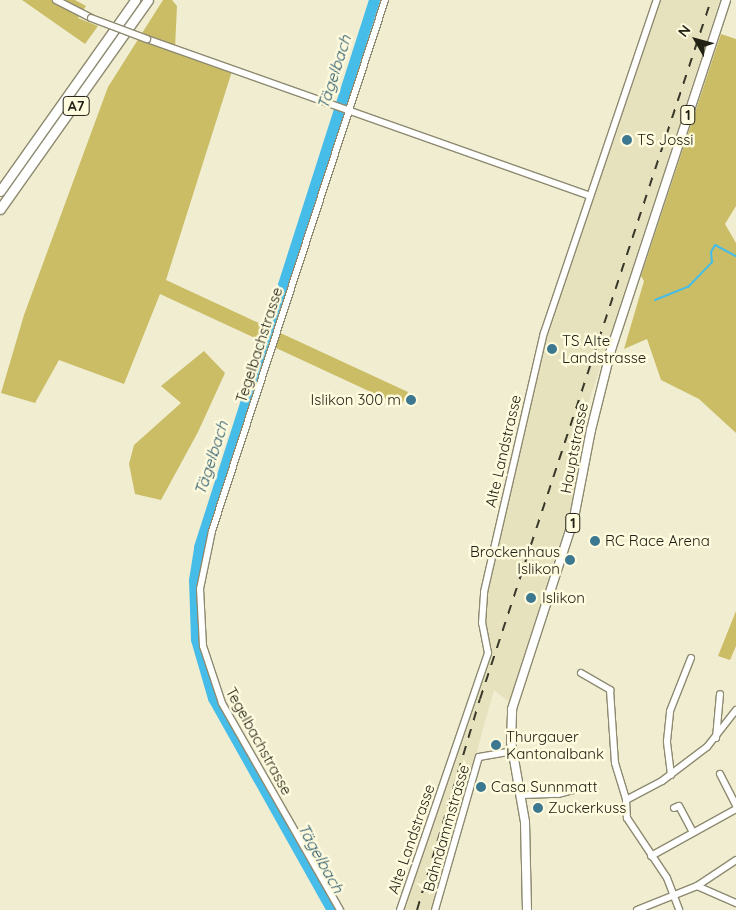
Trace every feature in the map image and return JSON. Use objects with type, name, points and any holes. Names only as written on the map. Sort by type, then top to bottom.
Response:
[{"type":"highway","name":"A7","points":[[0,191],[135,0]]},
{"type":"highway","name":"A7","points":[[0,209],[148,0]]},
{"type":"main road","name":"Hauptstrasse","points":[[527,910],[526,840],[521,795],[513,752],[512,709],[574,518],[591,430],[611,351],[726,0]]},
{"type":"street","points":[[56,0],[91,18],[147,39],[336,103],[590,196]]},
{"type":"street","name":"Tegelbachstrasse","points":[[340,910],[222,703],[203,646],[200,610],[202,570],[212,531],[347,107],[385,0]]},
{"type":"street","name":"Alte Landstrasse","points":[[400,910],[484,666],[488,646],[482,618],[489,566],[544,334],[657,0]]},
{"type":"street","points":[[671,775],[667,741],[670,711],[691,658]]},
{"type":"street","points":[[581,673],[610,690],[615,763],[626,800],[627,818],[676,895],[680,910]]},
{"type":"street","points":[[716,738],[720,694]]},
{"type":"street","points":[[626,800],[671,775],[716,738],[736,710]]},
{"type":"street","name":"Bahndammstrasse","points":[[435,910],[479,757],[513,752]]},
{"type":"street","points":[[720,774],[736,805]]},
{"type":"street","points":[[521,795],[558,794],[584,787]]},
{"type":"street","points":[[674,808],[679,806],[693,832]]},
{"type":"street","points":[[651,856],[736,809]]},
{"type":"street","points":[[637,910],[698,886],[736,860]]},
{"type":"street","points":[[698,886],[735,903],[733,910]]},
{"type":"shaded area","points":[[22,0],[75,0],[86,6],[78,18],[98,26],[85,44]]},
{"type":"shaded area","points":[[163,0],[172,0],[177,6],[175,48],[233,68],[166,280],[408,392],[401,406],[160,294],[124,384],[59,360],[35,403],[1,393],[24,315],[108,87]]},
{"type":"shaded area","points":[[657,0],[720,0],[582,423],[578,475],[569,515],[509,702],[494,690],[477,751],[479,757],[435,910],[400,910],[488,653],[482,623],[484,592],[544,333]]},
{"type":"shaded area","points":[[721,34],[736,39],[736,206],[725,224],[736,243],[736,433],[699,399],[661,380],[647,339],[624,349],[644,281],[641,276]]},
{"type":"shaded area","points":[[204,351],[225,373],[198,432],[161,500],[135,494],[129,464],[134,445],[181,403],[161,386]]},
{"type":"shaded area","points":[[736,611],[736,646],[730,660],[718,656]]},
{"type":"waterway","name":"Tägelbach","points":[[332,910],[213,698],[196,639],[194,580],[199,547],[374,0]]},
{"type":"waterway","points":[[655,300],[688,287],[712,262],[711,252],[715,245],[736,256]]},
{"type":"railway","points":[[417,910],[480,699],[711,0]]},
{"type":"place","name":"TS Jossi","points":[[627,140]]},
{"type":"place","name":"TS Alte Landstrasse","points":[[552,349]]},
{"type":"place","name":"Islikon 300 m","points":[[411,400]]},
{"type":"place","name":"RC Race Arena","points":[[595,541]]},
{"type":"place","name":"Brockenhaus Islikon","points":[[570,560]]},
{"type":"place","name":"Islikon","points":[[531,598]]},
{"type":"place","name":"Thurgauer Kantonalbank","points":[[496,745]]},
{"type":"place","name":"Casa Sunnmatt","points":[[481,787]]},
{"type":"place","name":"Zuckerkuss","points":[[538,808]]}]
